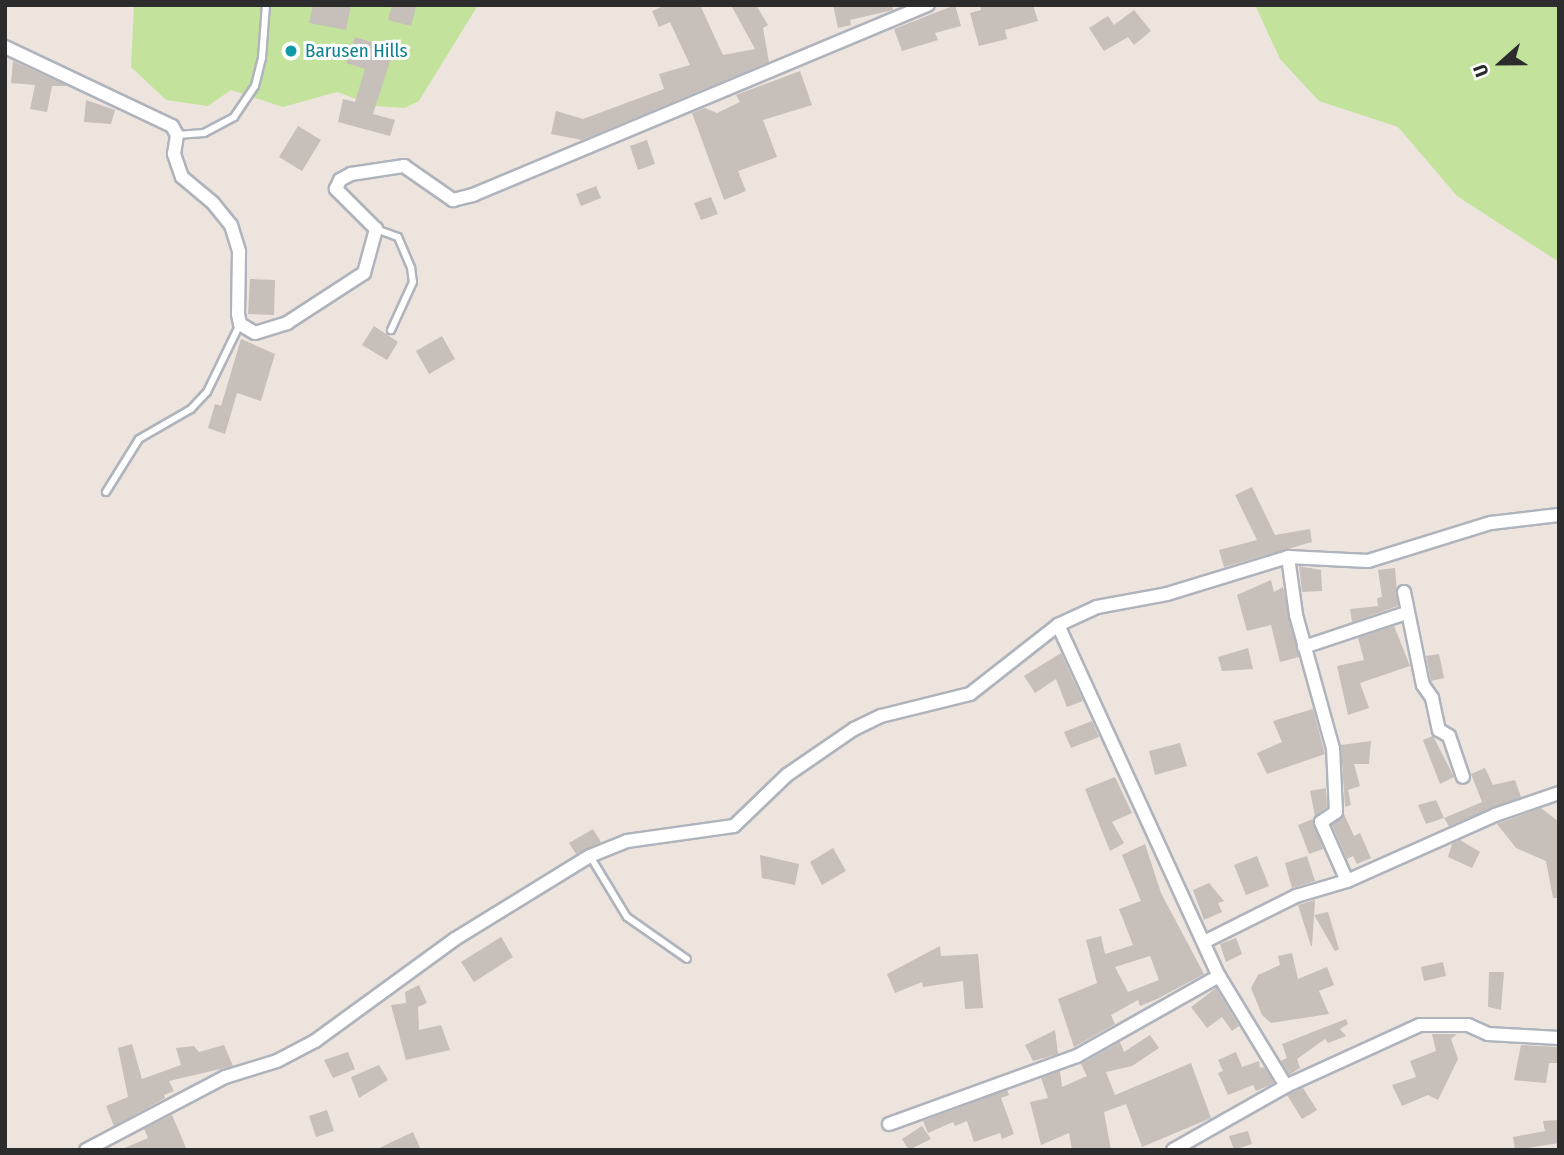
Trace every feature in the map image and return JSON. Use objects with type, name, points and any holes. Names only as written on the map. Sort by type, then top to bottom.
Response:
[{"type":"street","points":[[5,47],[129,103],[172,126],[177,135],[177,169],[213,203],[235,237],[240,324],[246,330],[263,332],[357,280],[364,273],[376,229],[371,220],[341,198],[336,189],[340,180],[388,165],[404,166],[453,200],[473,195],[928,5]]},
{"type":"street","points":[[86,1150],[225,1077],[278,1061],[315,1041],[456,939],[590,856],[627,841],[734,826],[788,775],[854,729],[881,716],[970,694],[1058,625],[1097,607],[1167,594],[1288,556],[1368,561],[1491,523],[1559,515]]},
{"type":"street","points":[[1288,556],[1304,647],[1333,748],[1336,813],[1321,822],[1347,881]]},
{"type":"street","points":[[1404,592],[1406,613],[1423,685],[1432,698],[1439,730],[1449,736],[1463,777]]},
{"type":"street","points":[[1304,647],[1406,613]]},
{"type":"street","points":[[1058,625],[1206,941],[1219,976],[1286,1086]]},
{"type":"street","points":[[1206,941],[1296,896],[1347,881],[1495,815],[1559,793]]},
{"type":"street","points":[[889,1124],[1077,1056],[1219,976]]},
{"type":"street","points":[[1173,1150],[1286,1086],[1420,1025],[1468,1025],[1488,1034],[1559,1038]]},
{"type":"lane","points":[[177,135],[204,133],[234,117],[241,107],[255,86],[262,58],[266,5]]},
{"type":"lane","points":[[376,229],[398,237],[411,268],[412,282],[391,330]]},
{"type":"lane","points":[[106,492],[139,439],[191,409],[206,392],[240,324]]},
{"type":"lane","points":[[590,856],[627,918],[687,958]]},
{"type":"green space","name":"Barusen Hills","points":[[134,5],[478,5],[419,101],[405,108],[375,106],[337,92],[283,107],[231,90],[208,106],[166,100],[131,67]]},
{"type":"green space","points":[[1255,5],[1559,5],[1559,262],[1457,196],[1398,127],[1319,101],[1280,59]]},
{"type":"building","points":[[313,5],[351,5],[346,30],[309,23]]},
{"type":"building","points":[[392,5],[416,7],[411,26],[388,20]]},
{"type":"building","points":[[666,5],[700,5],[723,55],[755,49],[731,5],[756,5],[768,25],[763,28],[769,62],[582,140],[551,134],[556,111],[583,119],[664,89],[659,74],[690,65],[670,22],[659,27],[652,11]]},
{"type":"building","points":[[833,5],[892,5],[893,10],[850,20],[851,25],[838,28]]},
{"type":"building","points":[[955,5],[961,26],[935,33],[938,40],[902,51],[894,29]]},
{"type":"building","points":[[980,5],[1033,5],[1038,21],[1005,30],[1007,39],[979,46],[970,13],[981,10]]},
{"type":"building","points":[[1134,10],[1151,31],[1134,45],[1128,37],[1104,51],[1089,28],[1108,16],[1114,25]]},
{"type":"building","points":[[355,37],[394,49],[373,114],[395,120],[390,136],[338,122],[343,99],[355,102],[365,69],[346,63]]},
{"type":"building","points":[[13,61],[68,86],[52,86],[47,112],[30,109],[35,85],[11,83]]},
{"type":"building","points":[[800,71],[812,105],[763,120],[777,157],[738,171],[746,191],[724,200],[692,113],[705,108],[717,113],[740,102],[736,95]]},
{"type":"building","points":[[86,100],[115,110],[111,124],[84,122]]},
{"type":"building","points":[[298,126],[321,140],[302,171],[279,157]]},
{"type":"building","points":[[647,140],[655,164],[638,170],[630,146]]},
{"type":"building","points":[[596,186],[601,198],[581,206],[576,194]]},
{"type":"building","points":[[711,197],[718,214],[701,220],[694,203]]},
{"type":"building","points":[[250,279],[275,280],[274,315],[248,314]]},
{"type":"building","points":[[374,326],[398,342],[387,360],[362,345]]},
{"type":"building","points":[[442,336],[455,359],[429,374],[416,351]]},
{"type":"building","points":[[241,339],[275,354],[261,401],[237,393],[225,434],[208,428],[215,404],[221,406]]},
{"type":"building","points":[[1252,487],[1275,535],[1310,529],[1312,542],[1224,567],[1219,550],[1257,540],[1235,495]]},
{"type":"building","points":[[1299,566],[1321,570],[1322,591],[1302,592]]},
{"type":"building","points":[[1395,568],[1398,606],[1352,622],[1350,609],[1378,606],[1377,598],[1382,597],[1378,570]]},
{"type":"building","points":[[1271,580],[1274,592],[1283,587],[1299,657],[1280,662],[1271,625],[1247,631],[1237,595]]},
{"type":"building","points":[[1394,626],[1410,666],[1360,683],[1369,708],[1348,715],[1337,666],[1364,660],[1358,638]]},
{"type":"building","points":[[1248,648],[1253,669],[1222,671],[1218,657]]},
{"type":"building","points":[[1061,653],[1083,701],[1067,707],[1056,679],[1035,693],[1024,676]]},
{"type":"building","points":[[1439,654],[1444,678],[1431,681],[1426,656]]},
{"type":"building","points":[[1313,709],[1325,754],[1267,774],[1257,753],[1282,742],[1273,721]]},
{"type":"building","points":[[1092,721],[1099,737],[1071,748],[1064,732]]},
{"type":"building","points":[[1433,736],[1454,777],[1440,784],[1423,740]]},
{"type":"building","points":[[1371,741],[1369,764],[1354,764],[1360,786],[1348,790],[1351,805],[1345,807],[1341,745]]},
{"type":"building","points":[[1180,743],[1187,766],[1155,775],[1149,751]]},
{"type":"building","points":[[1485,768],[1493,785],[1515,780],[1521,797],[1449,826],[1444,818],[1482,802],[1471,774]]},
{"type":"building","points":[[1115,777],[1132,813],[1112,822],[1124,843],[1110,851],[1085,789]]},
{"type":"building","points":[[1326,788],[1327,807],[1315,816],[1310,791]]},
{"type":"building","points":[[1436,800],[1444,818],[1426,824],[1418,805]]},
{"type":"building","points":[[1541,808],[1559,822],[1559,898],[1553,898],[1546,861],[1516,848],[1497,824]]},
{"type":"building","points":[[1344,814],[1354,836],[1360,833],[1371,858],[1357,864],[1353,856],[1347,859],[1332,825]]},
{"type":"building","points":[[1313,819],[1323,849],[1309,854],[1298,825]]},
{"type":"building","points":[[593,829],[601,842],[576,854],[569,843]]},
{"type":"building","points":[[1460,840],[1480,852],[1472,868],[1448,857],[1452,844]]},
{"type":"building","points":[[1145,844],[1161,893],[1204,974],[1157,999],[1140,1006],[1138,1000],[1111,1015],[1115,1024],[1074,1047],[1058,999],[1097,983],[1086,940],[1101,936],[1105,954],[1133,945],[1119,909],[1141,901],[1122,855]],"holes":[[[1150,956],[1159,980],[1128,992],[1115,967]]]},
{"type":"building","points":[[833,848],[846,871],[822,885],[810,862]]},
{"type":"building","points":[[760,855],[799,864],[795,885],[762,878]]},
{"type":"building","points":[[1257,856],[1269,886],[1246,895],[1234,865]]},
{"type":"building","points":[[1307,856],[1315,881],[1292,888],[1285,863]]},
{"type":"building","points":[[1209,883],[1224,901],[1218,903],[1222,912],[1204,920],[1193,890]]},
{"type":"building","points":[[1315,900],[1312,946],[1311,946],[1298,905]]},
{"type":"building","points":[[1328,912],[1339,949],[1335,951],[1314,915]]},
{"type":"building","points":[[501,937],[513,957],[474,982],[461,962]]},
{"type":"building","points":[[1236,938],[1242,954],[1226,962],[1220,944]]},
{"type":"building","points":[[940,946],[941,956],[978,954],[983,1008],[965,1009],[963,981],[923,987],[922,982],[895,993],[887,974]]},
{"type":"building","points":[[1292,953],[1298,979],[1327,967],[1334,985],[1319,991],[1329,1014],[1271,1023],[1262,1015],[1251,988],[1258,975],[1280,965],[1278,956]]},
{"type":"building","points":[[1443,962],[1446,976],[1424,981],[1421,967]]},
{"type":"building","points":[[1489,972],[1504,972],[1501,1010],[1488,1007]]},
{"type":"building","points":[[419,985],[427,1003],[418,1007],[419,1030],[441,1025],[450,1050],[406,1060],[391,1005],[406,1003],[405,992]]},
{"type":"building","points":[[1216,988],[1239,1026],[1232,1031],[1222,1017],[1207,1028],[1191,1007]]},
{"type":"building","points":[[1346,1019],[1348,1024],[1340,1029],[1346,1036],[1328,1043],[1325,1039],[1297,1059],[1300,1068],[1289,1075],[1281,1061],[1287,1058],[1282,1044]]},
{"type":"building","points":[[1055,1030],[1058,1054],[1033,1061],[1025,1045]]},
{"type":"building","points":[[1432,1034],[1457,1034],[1451,1039],[1458,1059],[1438,1100],[1428,1095],[1402,1106],[1392,1085],[1416,1077],[1410,1061],[1436,1051]]},
{"type":"building","points":[[1150,1035],[1159,1048],[1132,1066],[1106,1072],[1115,1095],[1191,1063],[1211,1118],[1142,1147],[1126,1104],[1104,1112],[1111,1150],[1072,1150],[1069,1133],[1041,1145],[1030,1102],[1048,1098],[1041,1078],[1060,1071],[1062,1087],[1087,1076],[1081,1064],[1120,1042],[1124,1052]]},
{"type":"building","points":[[132,1044],[142,1079],[181,1065],[176,1048],[194,1046],[199,1052],[224,1045],[233,1066],[169,1081],[174,1091],[114,1126],[106,1106],[128,1097],[118,1048]]},
{"type":"building","points":[[1521,1045],[1559,1047],[1559,1063],[1549,1063],[1546,1083],[1514,1080]]},
{"type":"building","points":[[348,1052],[355,1069],[333,1078],[324,1060]]},
{"type":"building","points":[[1236,1052],[1242,1067],[1259,1061],[1260,1068],[1264,1067],[1274,1083],[1256,1091],[1253,1085],[1228,1095],[1218,1073],[1223,1071],[1218,1060]]},
{"type":"building","points":[[379,1065],[388,1080],[359,1098],[351,1077]]},
{"type":"building","points":[[1303,1088],[1317,1110],[1302,1119],[1287,1095]]},
{"type":"building","points":[[1007,1090],[1009,1095],[1001,1098],[1014,1134],[1002,1139],[1000,1133],[974,1142],[967,1121],[955,1126],[953,1122],[928,1133],[923,1121]]},
{"type":"building","points":[[327,1110],[334,1131],[316,1137],[309,1116]]},
{"type":"building","points":[[172,1115],[187,1150],[120,1150],[148,1138],[144,1129]]},
{"type":"building","points":[[1559,1120],[1559,1143],[1515,1150],[1513,1137],[1545,1131],[1543,1121]]},
{"type":"building","points":[[922,1126],[931,1139],[909,1150],[902,1139]]},
{"type":"building","points":[[1248,1131],[1252,1144],[1234,1150],[1229,1136]]},
{"type":"building","points":[[413,1132],[421,1150],[375,1150]]},
{"type":"place","name":"Barusen Hills","points":[[291,51]]}]
